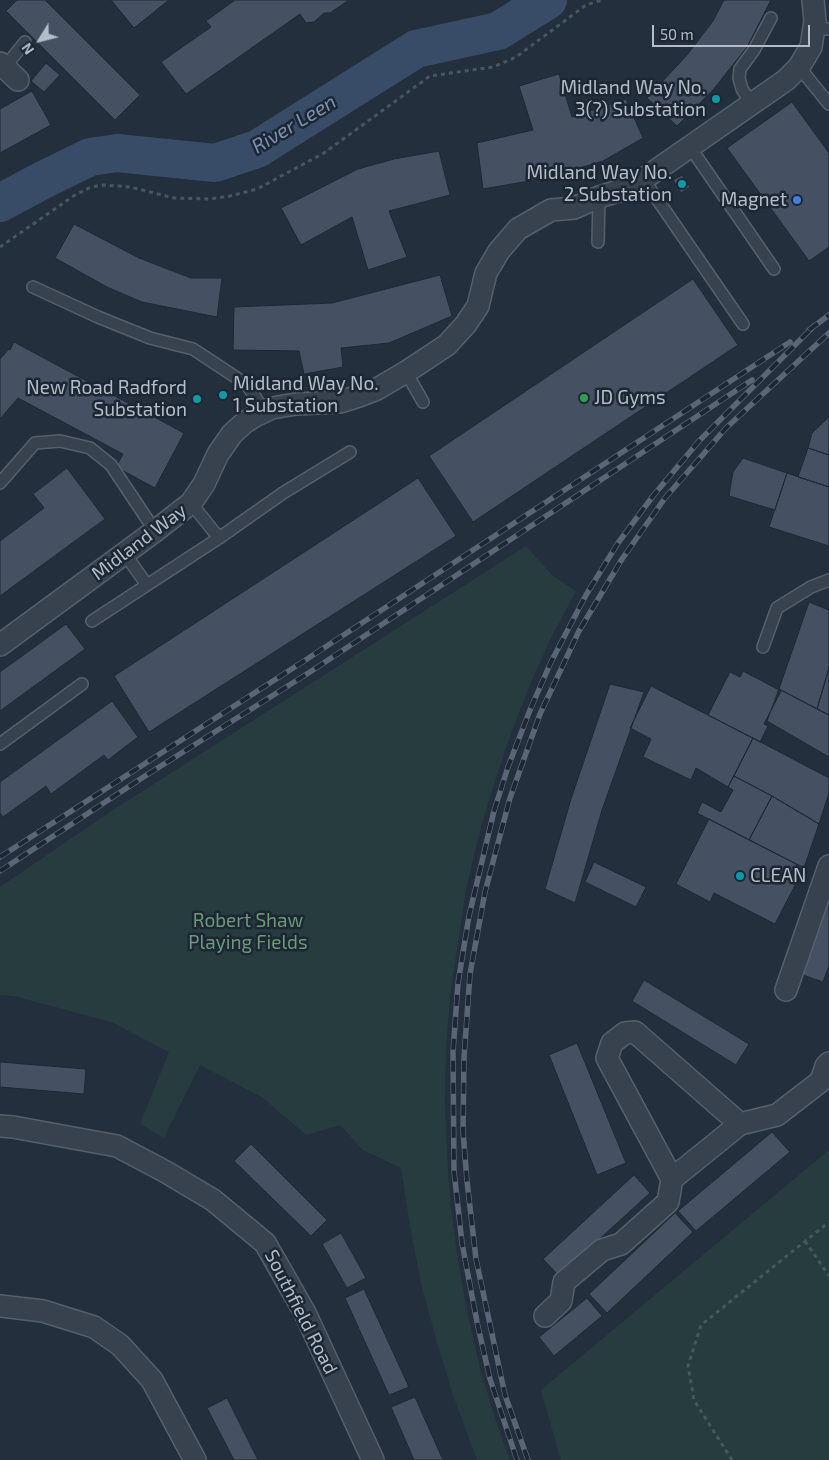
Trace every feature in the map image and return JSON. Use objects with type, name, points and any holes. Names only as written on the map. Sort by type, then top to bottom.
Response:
[{"type":"street","name":"Midland Way","points":[[0,646],[155,532],[191,503],[204,484],[218,454],[232,434],[244,423],[272,408],[296,404],[340,402],[377,389],[406,372],[447,345],[466,324],[478,306],[486,273],[499,251],[518,229],[551,210],[574,208],[632,187],[786,80],[799,67],[822,29],[815,21],[813,0]]},
{"type":"street","points":[[786,990],[829,866]]},
{"type":"street","points":[[544,1316],[561,1301],[564,1282],[602,1250],[621,1244],[668,1202],[672,1179],[606,1058],[612,1043],[624,1033],[635,1032],[740,1124]]},
{"type":"street","points":[[672,1179],[740,1124],[777,1115],[822,1081],[826,1066],[829,1063]]},
{"type":"street","name":"Southfield Road","points":[[0,1126],[13,1126],[117,1146],[213,1200],[265,1243],[305,1313],[373,1460]]},
{"type":"street","points":[[0,1306],[43,1311],[94,1327],[120,1345],[152,1380],[195,1460]]},
{"type":"lane","points":[[752,104],[742,89],[739,78],[740,69],[754,50],[771,18]]},
{"type":"lane","points":[[6,71],[25,42]]},
{"type":"lane","points":[[799,67],[829,104]]},
{"type":"lane","points":[[690,147],[774,269]]},
{"type":"lane","points":[[644,180],[743,324]]},
{"type":"lane","points":[[598,242],[599,198]]},
{"type":"lane","points":[[33,287],[98,317],[150,338],[193,349],[246,384],[264,412]]},
{"type":"lane","points":[[406,372],[423,402]]},
{"type":"lane","points":[[0,483],[35,443],[60,441],[90,448],[111,465],[155,532]]},
{"type":"lane","points":[[92,620],[147,586],[283,493],[350,452]]},
{"type":"lane","points":[[191,503],[219,538]]},
{"type":"lane","points":[[125,554],[147,586]]},
{"type":"lane","points":[[764,647],[778,608],[811,587],[829,580]]},
{"type":"lane","points":[[0,744],[82,684]]},
{"type":"path","points":[[0,247],[75,195],[90,187],[104,185],[130,188],[174,198],[210,199],[257,189],[324,153],[430,76],[493,66],[516,57],[586,6],[602,0]]},
{"type":"path","points":[[732,1460],[694,1400],[688,1366],[701,1326],[829,1222]]},
{"type":"path","points":[[805,1242],[829,1276]]},
{"type":"green space","name":"Robert Shaw Playing Fields","points":[[526,546],[553,576],[576,591],[551,638],[529,687],[510,736],[478,838],[466,890],[450,996],[446,1049],[447,1155],[458,1262],[480,1368],[510,1460],[477,1460],[453,1395],[421,1283],[401,1168],[363,1150],[340,1125],[306,1135],[262,1097],[200,1065],[164,1138],[140,1124],[169,1052],[111,1022],[14,996],[0,995],[0,887],[110,812]]},
{"type":"green space","points":[[829,1150],[829,1460],[561,1460],[541,1390]]},
{"type":"building","points":[[17,0],[45,0],[140,95],[115,120],[6,11]]},
{"type":"building","points":[[111,0],[169,0],[134,28]]},
{"type":"building","points":[[235,0],[349,0],[330,13],[324,13],[314,22],[306,23],[300,14],[186,94],[161,62],[211,27],[206,21]]},
{"type":"building","points":[[724,0],[771,0],[747,47],[713,90],[677,126],[647,98],[687,55],[713,21]]},
{"type":"building","points":[[46,63],[60,75],[44,92],[31,81]]},
{"type":"building","points":[[559,74],[572,117],[626,99],[643,138],[603,161],[547,178],[483,189],[477,143],[533,130],[519,86]]},
{"type":"building","points":[[32,91],[51,125],[0,153],[0,109]]},
{"type":"building","name":"Magnet","points":[[792,102],[829,153],[829,247],[809,261],[727,148]]},
{"type":"building","points":[[439,151],[450,195],[389,211],[407,257],[368,270],[352,217],[301,245],[281,208],[358,169],[394,159]]},
{"type":"building","name":"Midland Way No. 2 Substation","points":[[682,175],[690,187],[681,193],[673,180]]},
{"type":"building","points":[[74,224],[139,258],[191,278],[222,278],[217,317],[142,302],[107,287],[55,258]]},
{"type":"building","points":[[440,275],[452,316],[389,343],[341,348],[343,367],[304,374],[299,351],[233,350],[234,307],[332,303]]},
{"type":"building","points":[[693,279],[738,345],[473,522],[429,456]]},
{"type":"building","points":[[14,342],[184,433],[155,488],[116,467],[123,454],[18,398],[0,419],[0,359],[10,350]]},
{"type":"building","name":"Midland Way No. 1 Substation","points":[[222,388],[229,392],[224,401],[217,397]]},
{"type":"building","name":"New Road Radford Substation","points":[[196,393],[203,397],[199,405],[191,401]]},
{"type":"building","points":[[829,417],[829,455],[808,448],[812,433]]},
{"type":"building","points":[[808,448],[829,455],[829,487],[798,477]]},
{"type":"building","points":[[743,458],[787,473],[775,510],[729,496],[733,472]]},
{"type":"building","points":[[67,468],[105,519],[0,596],[0,541],[44,508],[33,494]]},
{"type":"building","points":[[787,473],[829,487],[829,546],[769,527]]},
{"type":"building","points":[[418,478],[456,536],[149,732],[114,676]]},
{"type":"building","points":[[809,602],[829,610],[829,668],[817,709],[779,689]]},
{"type":"building","points":[[66,624],[85,649],[0,711],[0,672]]},
{"type":"building","points":[[829,668],[829,715],[817,709]]},
{"type":"building","points":[[743,671],[781,691],[764,724],[768,726],[760,742],[708,715],[730,672],[740,677]]},
{"type":"building","points":[[610,684],[644,692],[602,810],[575,903],[545,889],[571,799]]},
{"type":"building","points":[[651,686],[753,738],[728,787],[696,768],[691,780],[643,757],[651,739],[630,728]]},
{"type":"building","points":[[779,689],[829,715],[829,757],[767,721]]},
{"type":"building","points":[[112,701],[138,737],[108,760],[104,755],[51,794],[46,786],[3,817],[0,813],[0,782]]},
{"type":"building","points":[[753,738],[829,778],[829,793],[819,824],[734,776]]},
{"type":"building","points":[[734,776],[772,796],[749,840],[697,813],[702,802],[721,812],[733,790],[728,787]]},
{"type":"building","points":[[772,796],[819,824],[804,868],[749,840]]},
{"type":"building","name":"CLEAN","points":[[709,819],[804,868],[775,924],[714,893],[710,902],[676,884]]},
{"type":"building","points":[[594,862],[646,887],[636,907],[585,882]]},
{"type":"building","points":[[829,892],[829,966],[823,982],[800,974]]},
{"type":"building","points":[[644,980],[749,1044],[736,1065],[632,1001]]},
{"type":"building","points":[[577,1043],[626,1163],[597,1175],[549,1055]]},
{"type":"building","points":[[0,1062],[86,1069],[84,1094],[0,1087]]},
{"type":"building","points":[[772,1132],[790,1152],[696,1231],[678,1211]]},
{"type":"building","points":[[251,1144],[327,1220],[311,1236],[234,1161]]},
{"type":"building","points":[[634,1175],[650,1193],[559,1276],[543,1259]]},
{"type":"building","points":[[675,1213],[693,1232],[607,1313],[589,1294]]},
{"type":"building","points":[[341,1233],[366,1278],[347,1288],[322,1244]]},
{"type":"building","points":[[364,1289],[409,1387],[389,1395],[345,1298]]},
{"type":"building","points":[[587,1298],[602,1316],[554,1356],[539,1337]]},
{"type":"building","points":[[415,1397],[443,1460],[414,1460],[391,1407]]},
{"type":"building","points":[[227,1398],[258,1460],[234,1460],[207,1408]]},
{"type":"waterway","name":"River Leen","points":[[0,203],[90,157],[117,153],[215,163],[257,149],[416,49],[498,31],[548,0]]},
{"type":"railway","points":[[809,330],[829,315]]},
{"type":"railway","points":[[517,1460],[490,1379],[477,1322],[462,1243],[454,1171],[453,1052],[458,983],[469,916],[494,811],[508,767],[551,662],[586,595],[618,543],[653,496],[699,441],[814,326]]},
{"type":"railway","points":[[528,1460],[505,1395],[476,1259],[463,1131],[464,1058],[470,974],[485,892],[510,798],[540,714],[579,631],[622,559],[665,498],[726,428],[829,333]]},
{"type":"railway","points":[[0,857],[304,661],[790,342]]},
{"type":"railway","points":[[0,871],[145,776],[310,672],[752,380]]},
{"type":"place","name":"Midland Way No. 3(?) Substation","points":[[716,99]]},
{"type":"place","name":"Midland Way No. 2 Substation","points":[[682,184]]},
{"type":"place","name":"Magnet","points":[[797,200]]},
{"type":"place","name":"Midland Way No. 1 Substation","points":[[223,395]]},
{"type":"place","name":"JD Gyms","points":[[584,398]]},
{"type":"place","name":"New Road Radford Substation","points":[[197,399]]},
{"type":"place","name":"CLEAN","points":[[740,876]]}]
